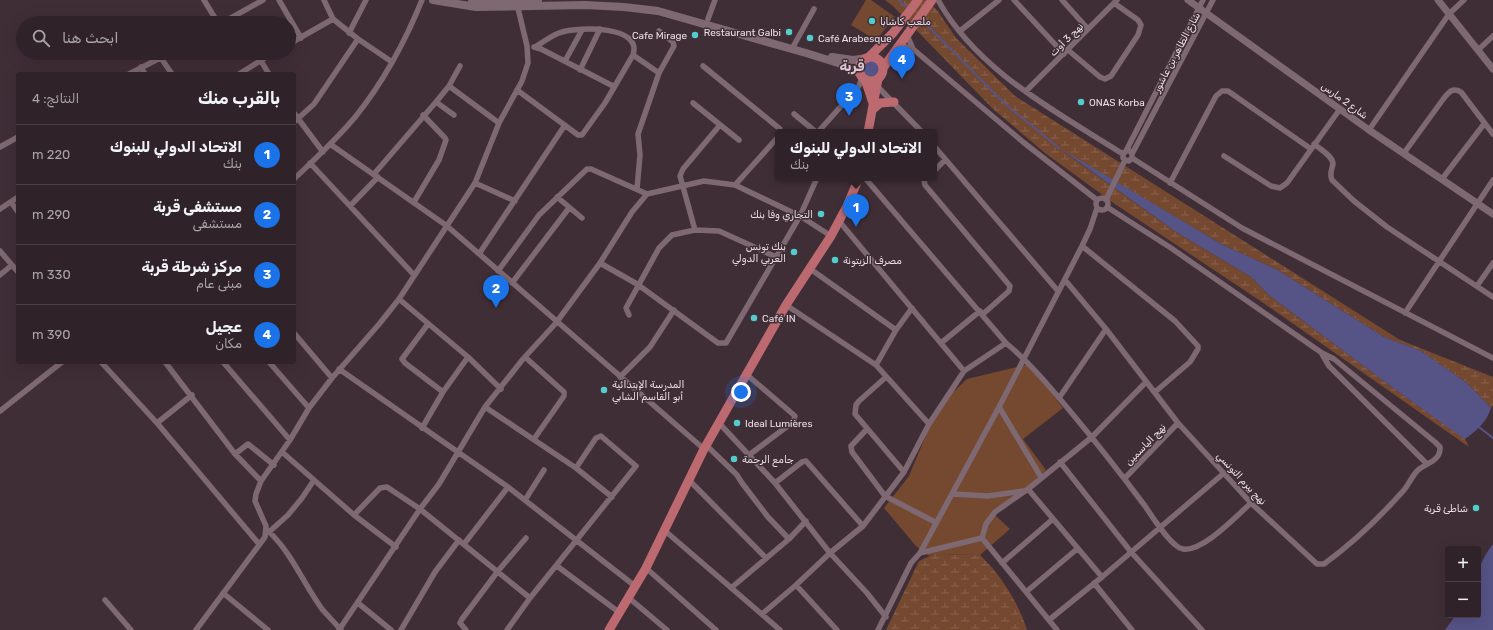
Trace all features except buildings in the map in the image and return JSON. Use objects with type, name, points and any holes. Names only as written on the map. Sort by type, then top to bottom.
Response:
[{"type":"highway","points":[[872,106],[862,77],[860,65],[901,23],[918,0]]},
{"type":"highway","points":[[883,68],[932,0]]},
{"type":"highway","points":[[867,58],[873,57],[879,60],[883,68],[883,73],[878,82],[872,106],[868,129]]},
{"type":"highway","points":[[862,77],[878,82]]},
{"type":"highway","points":[[872,106],[883,102],[894,102]]},
{"type":"highway","points":[[610,630],[646,568],[688,479],[705,447],[786,305],[831,236],[859,181]]},
{"type":"main road","points":[[433,0],[476,7],[517,4],[640,4],[708,19],[834,58],[854,60],[867,58]]},
{"type":"main road","points":[[472,0],[517,4],[639,8],[658,11],[838,63],[862,77]]},
{"type":"street","points":[[204,0],[214,16]]},
{"type":"street","points":[[236,15],[263,0]]},
{"type":"street","points":[[279,0],[288,16]]},
{"type":"street","points":[[324,0],[333,19],[349,33],[392,62]]},
{"type":"street","points":[[349,33],[366,0]]},
{"type":"street","points":[[296,178],[356,117],[392,62],[408,34],[422,0]]},
{"type":"street","points":[[708,19],[715,0]]},
{"type":"street","points":[[938,0],[960,31],[992,65],[1026,91],[1124,153]]},
{"type":"street","points":[[960,31],[999,0]]},
{"type":"street","points":[[1014,0],[1066,52],[1100,77],[1105,79],[1111,76],[1138,35],[1141,26],[1138,20],[1115,2]]},
{"type":"street","points":[[1062,0],[1088,29]]},
{"type":"street","name":"شارع 2 مارس","points":[[1188,0],[1369,130],[1493,214]]},
{"type":"street","name":"شارع الطاهر بن عاشور","points":[[1124,153],[1203,0]]},
{"type":"street","name":"شارع الطاهر بن عاشور","points":[[1132,156],[1213,0]]},
{"type":"street","points":[[1438,0],[1493,69]]},
{"type":"street","points":[[1369,130],[1449,14],[1464,0]]},
{"type":"street","name":"نهج 3 أوت","points":[[1026,91],[1115,2]]},
{"type":"street","points":[[517,4],[527,46],[528,64],[522,81],[499,123],[474,183],[399,299],[332,378],[309,408],[274,465],[261,481],[256,494],[255,501],[268,531],[302,576],[322,609],[340,630],[420,509],[439,484],[485,407],[501,389],[525,357],[556,323],[600,263],[624,224],[647,194],[704,181],[735,185],[800,216],[831,236]]},
{"type":"street","points":[[794,45],[814,9]]},
{"type":"street","points":[[296,40],[333,19]]},
{"type":"street","points":[[296,29],[301,38]]},
{"type":"street","points":[[517,90],[565,125],[582,135],[605,103],[613,86],[632,55],[634,46],[633,41],[618,33],[600,29],[557,33],[535,47]]},
{"type":"street","points":[[580,70],[600,29]]},
{"type":"street","points":[[565,61],[582,30]]},
{"type":"street","points":[[637,189],[640,155],[638,134],[659,73],[674,44],[660,31]]},
{"type":"street","points":[[908,33],[913,49]]},
{"type":"street","points":[[1478,50],[1493,36]]},
{"type":"street","points":[[323,152],[296,121],[318,99],[358,39]]},
{"type":"street","points":[[900,45],[913,49],[1023,142],[1097,200]]},
{"type":"street","points":[[527,46],[535,47],[613,86]]},
{"type":"street","points":[[632,55],[659,73]]},
{"type":"street","points":[[132,72],[157,60]]},
{"type":"street","points":[[162,60],[171,72]]},
{"type":"street","points":[[242,72],[260,60],[268,72]]},
{"type":"street","points":[[350,206],[376,176],[423,115],[449,86],[460,66]]},
{"type":"street","points":[[703,66],[780,129]]},
{"type":"street","points":[[141,67],[144,72]]},
{"type":"street","points":[[820,129],[859,86],[862,77]]},
{"type":"street","points":[[878,82],[919,129]]},
{"type":"street","points":[[449,86],[499,123]]},
{"type":"street","points":[[1404,153],[1451,91],[1457,90],[1461,92],[1493,134]]},
{"type":"street","points":[[1170,183],[1216,96],[1222,91],[1228,91],[1332,159],[1333,163],[1330,175],[1333,182],[1387,227],[1440,260],[1493,297]]},
{"type":"street","points":[[436,102],[454,115]]},
{"type":"street","points":[[693,102],[739,140]]},
{"type":"street","points":[[1224,156],[1257,178],[1278,188],[1284,186],[1340,109]]},
{"type":"street","points":[[794,114],[813,129]]},
{"type":"street","points":[[414,202],[439,160],[446,140],[423,115]]},
{"type":"street","points":[[1442,179],[1484,124]]},
{"type":"street","points":[[479,254],[565,125]]},
{"type":"street","points":[[695,230],[680,176],[683,169],[720,125]]},
{"type":"street","points":[[0,147],[16,138]]},
{"type":"street","points":[[735,185],[775,139]]},
{"type":"street","points":[[330,144],[447,226],[556,323],[705,447],[737,475],[768,517],[789,539]]},
{"type":"street","points":[[937,150],[1058,291]]},
{"type":"street","points":[[1124,153],[1130,151],[1132,156],[1170,183],[1242,228],[1493,358]]},
{"type":"street","points":[[1090,229],[1105,209],[1106,198],[1124,162],[1124,153]]},
{"type":"street","points":[[1124,162],[1129,161],[1132,156]]},
{"type":"street","points":[[937,168],[945,160]]},
{"type":"street","points":[[310,163],[414,275]]},
{"type":"street","points":[[498,270],[531,224],[557,197],[589,169],[647,194]]},
{"type":"street","points":[[1405,313],[1493,180]]},
{"type":"street","points":[[600,263],[637,284],[718,343],[726,343],[800,216],[816,181]]},
{"type":"street","points":[[868,181],[1006,343],[1025,358],[1059,398],[1125,478],[1161,528],[1177,546],[1184,549],[1200,546],[1251,503]]},
{"type":"street","points":[[924,181],[925,185],[1010,286],[1009,291],[941,343]]},
{"type":"street","points":[[474,183],[515,201]]},
{"type":"street","points":[[557,197],[582,218]]},
{"type":"street","points":[[0,209],[16,198]]},
{"type":"street","points":[[1097,200],[1100,198],[1106,198]]},
{"type":"street","points":[[878,630],[886,617],[911,564],[920,553],[952,494],[1065,280],[1090,229],[1097,200]]},
{"type":"street","points":[[11,202],[16,209]]},
{"type":"street","points":[[512,283],[569,208]]},
{"type":"street","points":[[1096,208],[1105,209],[1171,248],[1322,353],[1334,359],[1440,447],[1440,452],[1436,458],[1427,464],[1329,366],[1322,353]]},
{"type":"street","points":[[839,221],[964,371]]},
{"type":"street","points":[[629,315],[626,308],[637,284],[665,240],[672,235],[695,230],[719,231],[776,257]]},
{"type":"street","points":[[1082,246],[1174,321],[1198,346],[1194,358],[1154,392]]},
{"type":"street","points":[[0,251],[16,270]]},
{"type":"street","points":[[1477,286],[1493,263]]},
{"type":"street","points":[[0,275],[12,265]]},
{"type":"street","points":[[809,268],[896,330]]},
{"type":"street","name":"نهج بيرم التونسي","points":[[1065,280],[1106,329],[1178,423],[1251,503],[1314,563],[1321,565],[1336,555],[1361,533],[1405,489],[1419,469],[1427,464]]},
{"type":"street","points":[[399,299],[468,357],[501,389]]},
{"type":"street","points":[[786,305],[876,365],[929,424]]},
{"type":"street","points":[[876,365],[896,330],[912,308]]},
{"type":"street","points":[[620,377],[650,347],[674,310]]},
{"type":"street","points":[[428,324],[402,358],[405,363],[443,392]]},
{"type":"street","points":[[1059,398],[1106,329]]},
{"type":"street","points":[[296,335],[332,378]]},
{"type":"street","points":[[762,614],[830,553],[863,526],[904,472],[929,424],[964,371],[1006,343]]},
{"type":"street","points":[[422,428],[443,392],[468,357]]},
{"type":"street","points":[[525,357],[564,392],[564,396],[534,439]]},
{"type":"street","points":[[0,411],[59,364]]},
{"type":"street","points":[[103,364],[157,423],[259,544]]},
{"type":"street","points":[[167,364],[192,395],[235,454],[261,481]]},
{"type":"street","points":[[225,364],[290,440]]},
{"type":"street","points":[[271,364],[309,408]]},
{"type":"street","points":[[340,369],[508,487],[635,586]]},
{"type":"street","points":[[746,374],[795,416],[793,422],[749,455]]},
{"type":"street","points":[[886,377],[856,405],[855,414],[904,472]]},
{"type":"street","points":[[982,538],[989,518],[1092,437],[1146,382]]},
{"type":"street","points":[[157,423],[192,395]]},
{"type":"street","points":[[485,407],[576,468],[612,497]]},
{"type":"street","points":[[999,407],[1042,477]]},
{"type":"street","points":[[719,423],[775,483],[830,553],[867,593],[886,617]]},
{"type":"street","name":"نهج الياسمين","points":[[1125,478],[1178,423]]},
{"type":"street","points":[[867,429],[850,448],[886,496],[936,522]]},
{"type":"street","points":[[507,630],[530,598],[577,542],[636,466],[601,436],[596,438],[576,468]]},
{"type":"street","points":[[235,454],[248,444],[274,465]]},
{"type":"street","points":[[282,452],[354,515],[396,546]]},
{"type":"street","points":[[775,483],[802,462],[806,461],[863,526]]},
{"type":"street","points":[[1060,462],[1131,552],[1202,630]]},
{"type":"street","points":[[525,500],[544,470]]},
{"type":"street","points":[[1049,620],[1161,528],[1224,473]]},
{"type":"street","points":[[688,479],[766,558]]},
{"type":"street","points":[[198,629],[268,531],[288,515],[314,480]]},
{"type":"street","points":[[354,515],[380,488],[385,487],[420,509],[530,598]]},
{"type":"street","points":[[464,544],[508,487]]},
{"type":"street","points":[[952,494],[988,496],[1026,490]]},
{"type":"street","points":[[1026,490],[1053,519],[1102,577]]},
{"type":"street","points":[[1002,563],[1053,519]]},
{"type":"street","points":[[731,588],[789,539],[806,521]]},
{"type":"street","points":[[664,530],[780,630]]},
{"type":"street","points":[[466,630],[460,624],[462,619],[498,571],[526,538]]},
{"type":"street","points":[[920,553],[982,538]]},
{"type":"street","points":[[982,538],[1058,630]]},
{"type":"street","points":[[401,630],[435,572],[459,540]]},
{"type":"street","points":[[1026,592],[1077,548]]},
{"type":"street","points":[[557,566],[620,613]]},
{"type":"street","points":[[646,568],[716,630]]},
{"type":"street","points":[[1094,583],[1132,630]]},
{"type":"street","points":[[796,585],[837,630]]},
{"type":"street","points":[[223,593],[268,630]]},
{"type":"street","points":[[629,598],[667,630]]},
{"type":"street","points":[[105,600],[131,630]]},
{"type":"street","points":[[358,603],[390,630]]},
{"type":"green space","name":"ملعب كاشابا","points":[[866,0],[871,0],[895,17],[876,40],[851,25]]},
{"type":"green space","points":[[885,0],[926,0],[937,10],[956,38],[1015,96],[1400,340],[1493,377],[1493,405],[1491,408],[1467,383],[1421,351],[1384,337],[1276,269],[1223,245],[1063,151],[1176,232],[1251,277],[1270,296],[1385,382],[1465,439],[1469,447],[1265,304],[1115,204],[1045,153],[992,108],[893,6]]},
{"type":"green space","points":[[1029,364],[1063,408],[1023,439],[1046,470],[995,515],[1010,529],[980,555],[934,554],[929,556],[916,546],[884,508],[909,476],[929,428],[951,394],[967,379]]},
{"type":"green space","points":[[934,554],[980,555],[1002,580],[1014,599],[1027,630],[886,630],[919,561]]},
{"type":"shaded area","points":[[871,59],[875,60],[879,64],[879,72],[875,76],[871,77],[867,76],[863,72],[862,68],[863,64],[867,60]]},
{"type":"shaded area","points":[[1058,147],[1223,245],[1276,269],[1384,337],[1421,351],[1467,383],[1491,408],[1487,418],[1465,439],[1460,436],[1270,296],[1251,277],[1176,232]]},
{"type":"shaded area","points":[[1493,544],[1493,630],[1445,630],[1454,618],[1481,618],[1481,564]]},
{"type":"waterway","points":[[899,0],[908,9]]},
{"type":"waterway","points":[[921,19],[1004,103],[1059,148]]},
{"type":"waterway","points":[[1479,427],[1493,438]]},
{"type":"place","name":"ملعب كاشابا","points":[[872,21]]},
{"type":"place","name":"Restaurant Galbi","points":[[789,32]]},
{"type":"place","name":"Cafe Mirage","points":[[695,35]]},
{"type":"place","name":"Café Arabesque","points":[[810,38]]},
{"type":"place","name":"عجيل","points":[[902,79]]},
{"type":"place","name":"ONAS Korba","points":[[1081,102]]},
{"type":"place","name":"مركز شرطة قربة","points":[[849,116]]},
{"type":"place","name":"التجاري وفا بنك","points":[[821,214]]},
{"type":"place","name":"الاتحاد الدولي للبنوك","points":[[856,227]]},
{"type":"place","name":"بنك تونس العربي الدولي","points":[[794,252]]},
{"type":"place","name":"مصرف الزيتونة","points":[[835,260]]},
{"type":"place","name":"مستشفى قربة","points":[[496,308]]},
{"type":"place","name":"Café IN","points":[[754,318]]},
{"type":"place","name":"المدرسة الإبتدائية أبو القاسم الشابي","points":[[604,390]]},
{"type":"place","name":"Ideal Lumières","points":[[737,423]]},
{"type":"place","name":"جامع الرحمة","points":[[734,459]]},
{"type":"place","name":"شاطئ قربة","points":[[1476,508]]},
{"type":"district","name":"قربة","points":[[852,66]]}]
